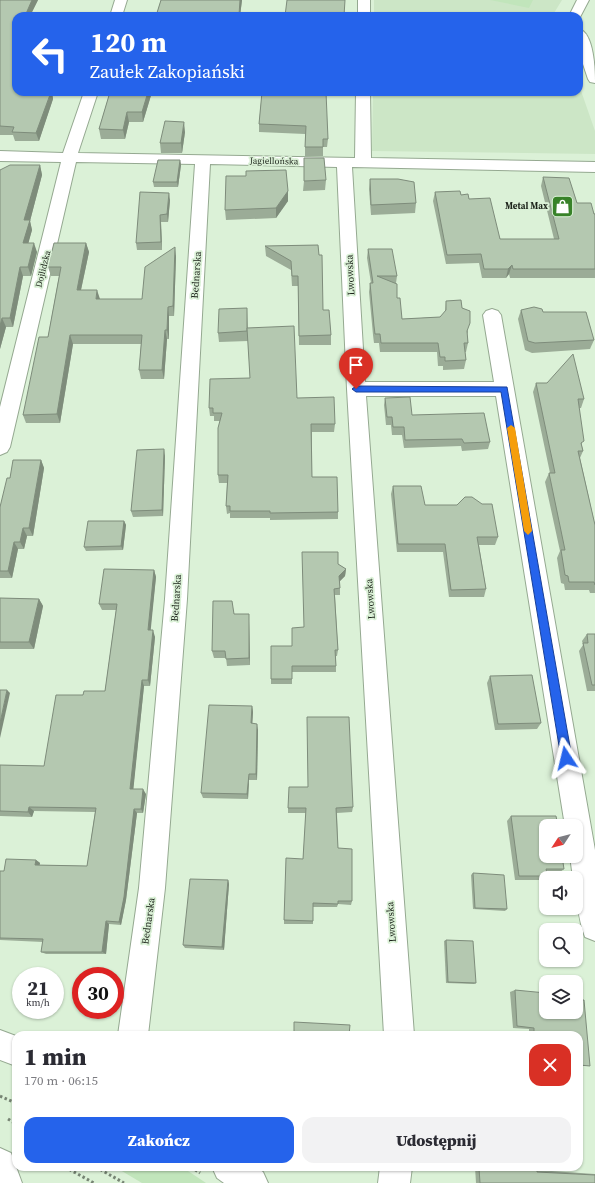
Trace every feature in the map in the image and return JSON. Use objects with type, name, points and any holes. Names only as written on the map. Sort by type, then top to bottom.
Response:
[{"type":"street","points":[[117,12],[121,0]]},
{"type":"street","points":[[364,0],[364,12]]},
{"type":"street","points":[[577,12],[583,0]]},
{"type":"street","points":[[583,44],[595,79]]},
{"type":"street","name":"Dojlidzka","points":[[0,447],[69,158],[90,96]]},
{"type":"street","name":"Lwowska","points":[[362,96],[353,162],[356,389],[399,1031]]},
{"type":"street","name":"Jagiellońska","points":[[0,156],[595,168]]},
{"type":"street","name":"Bednarska","points":[[134,1031],[152,888],[176,599],[203,160]]},
{"type":"street","points":[[492,315],[595,927]]},
{"type":"street","points":[[356,389],[504,389]]},
{"type":"street","points":[[0,1164],[6,1183]]},
{"type":"street","points":[[234,1171],[252,1183]]},
{"type":"street","points":[[394,1183],[396,1171]]},
{"type":"path","points":[[0,1096],[12,1101]]},
{"type":"path","points":[[8,1119],[12,1122]]},
{"type":"path","points":[[72,1171],[94,1183]]},
{"type":"path","points":[[103,1171],[124,1183]]},
{"type":"shaded area","points":[[374,0],[562,0],[555,12],[374,12]]},
{"type":"shaded area","points":[[490,0],[533,0],[529,8]]},
{"type":"shaded area","points":[[373,96],[583,96],[595,131],[595,154],[372,151]]},
{"type":"shaded area","points":[[122,1171],[188,1171],[206,1183],[142,1183]]},
{"type":"building","points":[[0,0],[32,0],[27,12],[12,12],[12,96],[50,96],[36,133],[12,132],[14,127],[0,126]]},
{"type":"building","points":[[161,0],[240,0],[239,12],[157,12]]},
{"type":"building","points":[[287,0],[345,0],[344,12],[286,12]]},
{"type":"building","points":[[109,96],[147,96],[142,112],[127,112],[123,130],[99,129]]},
{"type":"building","points":[[262,96],[326,96],[328,139],[323,139],[323,147],[305,147],[306,126],[259,124]]},
{"type":"building","points":[[165,121],[184,122],[181,143],[160,143]]},
{"type":"building","points":[[304,158],[324,158],[326,180],[304,181]]},
{"type":"building","points":[[158,160],[180,160],[177,182],[153,182]]},
{"type":"building","points":[[10,165],[40,165],[24,220],[30,220],[23,243],[34,243],[28,267],[20,267],[10,318],[2,318],[0,326],[0,170]]},
{"type":"building","points":[[286,170],[288,191],[276,208],[225,210],[226,176],[246,176],[246,171]]},
{"type":"building","points":[[543,177],[569,178],[577,203],[591,203],[595,214],[595,269],[513,269],[512,265],[508,269],[484,269],[481,254],[447,255],[435,192],[460,191],[461,195],[468,194],[469,199],[490,198],[500,239],[559,239]]},
{"type":"building","points":[[370,179],[398,179],[414,182],[416,203],[371,205]]},
{"type":"building","points":[[140,192],[169,193],[167,214],[160,215],[161,242],[136,243]]},
{"type":"building","points":[[54,243],[86,243],[77,290],[97,290],[96,299],[142,299],[145,267],[175,247],[173,306],[168,307],[162,370],[139,370],[142,335],[70,335],[57,414],[23,415],[39,337],[48,337],[61,267],[48,267]]},
{"type":"building","points":[[318,245],[319,255],[322,255],[323,310],[329,310],[331,335],[299,336],[298,276],[292,276],[291,261],[265,246]]},
{"type":"building","points":[[368,249],[392,249],[397,276],[377,276],[397,284],[397,298],[400,298],[402,319],[440,317],[446,310],[446,301],[461,300],[462,308],[470,311],[470,323],[467,331],[468,343],[464,343],[466,360],[445,361],[445,357],[440,357],[438,343],[381,343],[380,334],[375,334],[370,283],[373,283]]},
{"type":"building","points":[[534,307],[542,309],[543,312],[586,312],[594,340],[535,343],[528,341],[521,310]]},
{"type":"building","points":[[247,308],[247,331],[218,333],[219,309]]},
{"type":"building","points":[[294,326],[297,398],[334,397],[335,424],[311,424],[312,477],[337,477],[338,512],[270,513],[270,511],[230,511],[230,506],[226,506],[228,475],[218,475],[218,428],[222,413],[213,413],[213,408],[209,408],[210,379],[250,378],[247,328]]},
{"type":"building","points":[[573,354],[584,399],[578,399],[584,441],[581,443],[583,451],[578,451],[595,525],[595,585],[594,582],[569,582],[568,576],[565,575],[561,550],[565,550],[549,473],[555,473],[536,383],[547,383]]},
{"type":"building","points":[[410,397],[412,415],[484,413],[490,442],[464,443],[462,439],[405,440],[404,427],[393,427],[392,417],[387,417],[385,398]]},
{"type":"building","points":[[164,449],[162,510],[131,511],[137,450]]},
{"type":"building","points":[[13,460],[41,460],[29,528],[23,528],[20,542],[14,542],[8,571],[0,571],[0,507],[7,478],[10,478]]},
{"type":"building","points":[[393,486],[421,486],[425,505],[457,505],[465,497],[472,497],[482,504],[492,504],[498,537],[477,537],[486,589],[451,590],[445,544],[398,544]]},
{"type":"building","points":[[88,521],[124,521],[121,546],[84,547]]},
{"type":"building","points":[[302,552],[338,552],[338,564],[346,569],[339,576],[340,588],[334,589],[338,650],[335,650],[336,666],[292,666],[292,679],[271,679],[271,646],[292,646],[292,628],[304,627]]},
{"type":"building","points":[[104,569],[154,570],[148,630],[153,630],[148,680],[142,680],[130,789],[143,789],[141,809],[134,809],[124,897],[119,922],[106,921],[102,952],[41,952],[43,939],[0,938],[0,871],[4,871],[6,859],[36,860],[35,865],[87,866],[96,808],[29,807],[28,812],[0,811],[0,765],[44,766],[56,695],[83,695],[84,691],[105,691],[117,604],[99,604]]},
{"type":"building","points":[[0,598],[39,599],[29,642],[0,642]]},
{"type":"building","points":[[213,601],[232,601],[234,614],[249,614],[249,658],[226,659],[225,651],[212,651]]},
{"type":"building","points":[[587,634],[595,634],[595,685],[592,685],[583,643],[588,643]]},
{"type":"building","points":[[532,675],[541,723],[498,724],[490,676]]},
{"type":"building","points":[[0,690],[7,690],[0,723]]},
{"type":"building","points":[[209,705],[252,706],[251,723],[257,724],[256,774],[249,774],[247,794],[201,793]]},
{"type":"building","points":[[307,717],[349,717],[353,807],[336,808],[338,848],[352,849],[352,901],[338,901],[338,904],[313,903],[313,921],[284,920],[286,858],[303,859],[306,808],[288,808],[289,787],[308,787]]},
{"type":"building","points":[[511,816],[556,816],[557,819],[539,819],[539,863],[563,863],[564,869],[546,869],[547,871],[539,871],[539,876],[519,876]]},
{"type":"building","points":[[473,873],[504,875],[507,909],[475,908]]},
{"type":"building","points":[[190,879],[228,880],[222,947],[183,945]]},
{"type":"building","points":[[446,940],[473,941],[476,983],[448,982]]},
{"type":"building","points":[[515,990],[539,992],[539,1019],[583,1019],[584,1000],[590,1066],[583,1065],[583,1031],[534,1031],[534,1028],[517,1026]]},
{"type":"building","points":[[294,1022],[350,1025],[349,1031],[294,1031]]},
{"type":"building","points":[[479,1171],[537,1171],[595,1175],[595,1183],[480,1183]]},
{"type":"slow traffic","points":[[511,428],[528,531]]},
{"type":"place","name":"Metal Max","points":[[563,206]]},
{"type":"route","points":[[356,389],[504,389],[566,758]]}]
